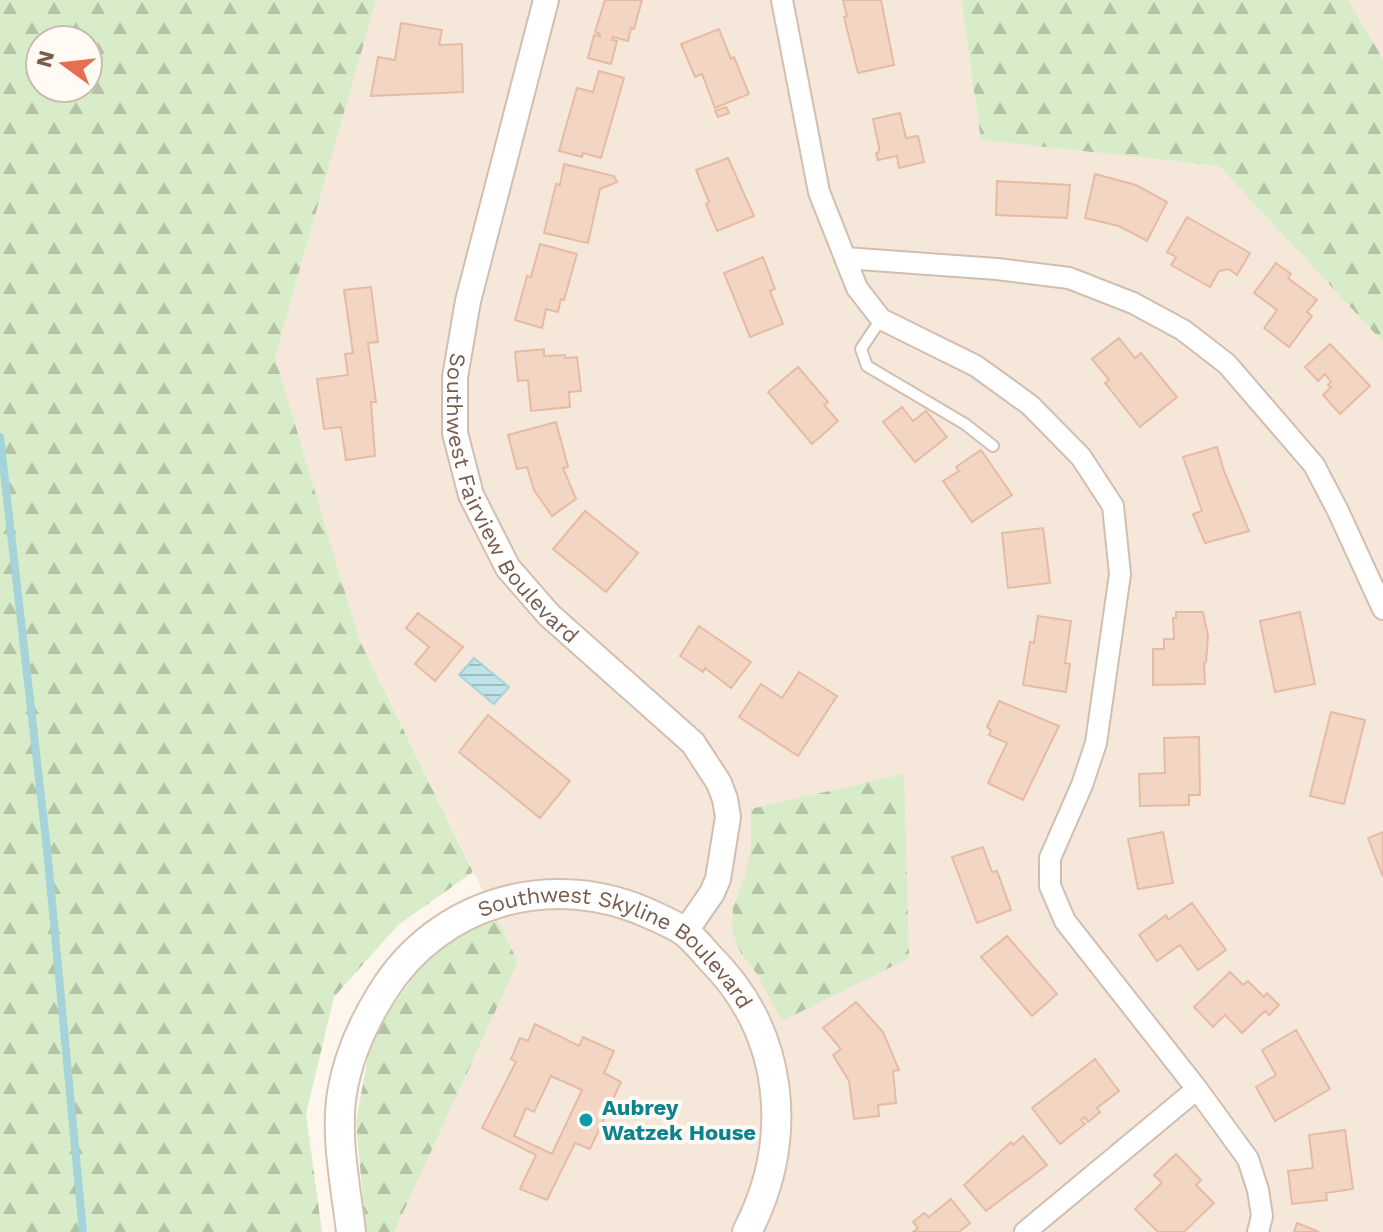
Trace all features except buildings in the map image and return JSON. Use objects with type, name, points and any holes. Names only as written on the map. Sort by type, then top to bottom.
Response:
[{"type":"main road","name":"Southwest Skyline Boulevard","points":[[351,1232],[339,1122],[348,1062],[367,1018],[393,974],[427,939],[468,913],[531,895],[556,894],[584,894],[615,900],[685,932],[725,972],[739,991],[765,1041],[775,1081],[770,1167],[747,1232]]},
{"type":"street","name":"Southwest Fairview Boulevard","points":[[546,0],[463,325],[455,377],[455,433],[471,495],[508,568],[559,625],[693,743],[719,783],[728,817],[718,879],[685,932]]},
{"type":"street","points":[[782,0],[819,192],[857,288],[881,319],[976,366],[1030,405],[1081,457],[1113,506],[1120,574],[1096,743],[1082,785],[1050,858],[1050,886],[1065,921],[1248,1159],[1262,1216],[1258,1232]]},
{"type":"street","points":[[845,258],[997,269],[1069,278],[1133,303],[1183,330],[1227,364],[1314,465],[1383,609]]},
{"type":"street","points":[[1025,1232],[1197,1089]]},
{"type":"lane","points":[[881,319],[861,349],[867,366],[952,416],[993,446]]},
{"type":"shaded area","points":[[376,0],[961,0],[981,140],[1219,166],[1383,342],[1383,1232],[394,1232],[518,962],[359,639],[275,357]]},
{"type":"shaded area","points":[[1348,0],[1383,0],[1383,59]]},
{"type":"green space","points":[[0,0],[376,0],[275,357],[359,639],[473,872],[398,925],[334,997],[306,1114],[322,1232],[0,1232]]},
{"type":"green space","points":[[961,0],[1348,0],[1383,59],[1383,342],[1219,166],[981,140]]},
{"type":"green space","points":[[904,774],[909,958],[782,1021],[757,974],[741,953],[732,931],[733,907],[751,849],[751,809]]},
{"type":"green space","points":[[494,913],[518,962],[394,1232],[366,1232],[356,1122],[372,1035],[428,957]]},
{"type":"water","points":[[474,658],[509,687],[494,704],[459,675]]},
{"type":"waterway","points":[[0,437],[47,849],[83,1232]]},
{"type":"place","name":"Aubrey Watzek House","points":[[586,1120]]}]
